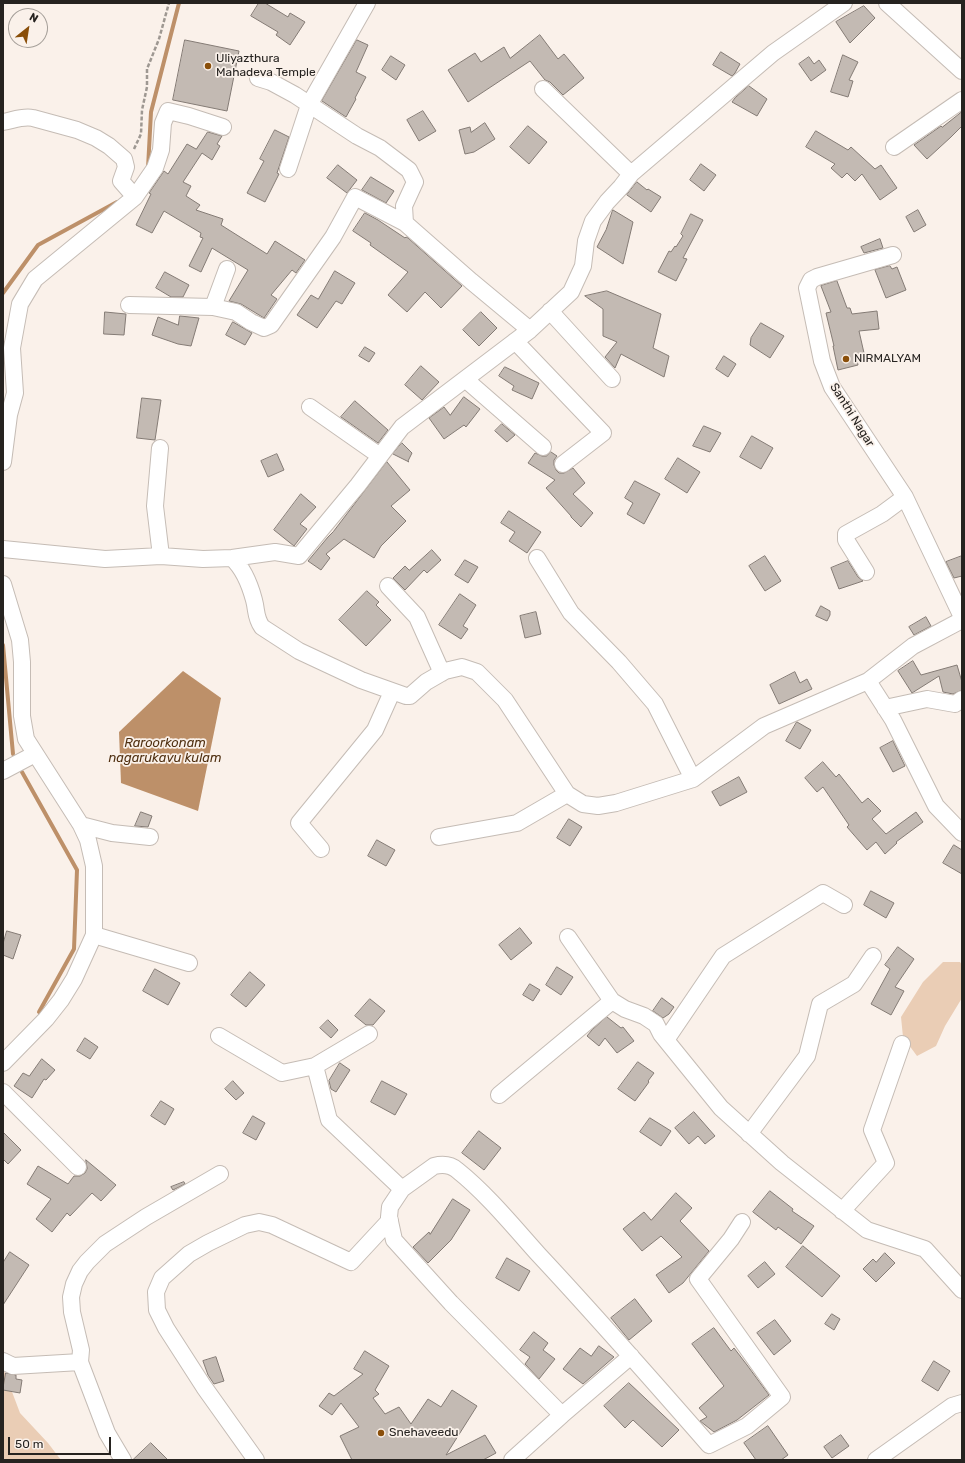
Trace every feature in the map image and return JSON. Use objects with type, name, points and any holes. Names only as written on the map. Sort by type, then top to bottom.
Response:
[{"type":"street","points":[[288,169],[309,105],[367,3]]},
{"type":"street","points":[[3,549],[105,559],[161,556],[203,559],[232,558],[275,552],[299,556],[358,485],[402,427],[530,330],[571,292],[583,266],[586,241],[593,221],[631,174],[774,53],[844,3]]},
{"type":"street","points":[[887,3],[962,71]]},
{"type":"street","points":[[258,78],[272,82],[295,95],[356,136],[380,148],[409,170],[415,182],[404,206],[405,223]]},
{"type":"street","points":[[543,89],[631,174]]},
{"type":"street","points":[[894,147],[962,100]]},
{"type":"street","points":[[3,462],[9,414],[15,393],[12,348],[20,304],[36,279],[128,184],[155,168],[161,150],[163,123],[168,111],[223,127]]},
{"type":"street","points":[[3,122],[26,117],[77,130],[96,138],[109,146],[124,159],[128,184]]},
{"type":"street","points":[[129,305],[213,307],[236,312],[250,322],[264,328],[271,325],[334,237],[355,197],[405,223],[530,330]]},
{"type":"street","name":"Santhi Nagar","points":[[893,255],[817,277],[811,280],[807,288],[822,361],[832,387],[905,498],[962,618]]},
{"type":"street","points":[[213,307],[227,269]]},
{"type":"street","points":[[550,311],[612,379]]},
{"type":"street","points":[[515,341],[603,433],[563,464]]},
{"type":"street","points":[[465,379],[543,447]]},
{"type":"street","points":[[310,407],[380,456]]},
{"type":"street","points":[[160,448],[155,506],[161,556]]},
{"type":"street","points":[[866,572],[846,540],[846,534],[882,514],[905,498]]},
{"type":"street","points":[[232,558],[239,564],[244,572],[255,601],[258,622],[262,628],[298,651],[361,680],[392,692],[410,696],[426,682],[442,672],[462,667],[477,672],[504,700],[567,794],[583,804],[598,806],[616,803],[693,779],[764,726],[868,681],[912,646],[962,618]]},
{"type":"street","points":[[537,558],[571,613],[618,662],[654,704],[693,779]]},
{"type":"street","points":[[3,584],[20,640],[22,662],[22,716],[26,739],[34,754],[81,825],[88,840],[94,866],[94,935],[74,979],[61,1000],[46,1019],[3,1063]]},
{"type":"street","points":[[388,586],[417,617],[442,672]]},
{"type":"street","points":[[868,681],[893,720],[936,806],[962,833]]},
{"type":"street","points":[[321,849],[300,823],[375,730],[392,692]]},
{"type":"street","points":[[886,708],[927,699],[955,704],[962,699]]},
{"type":"street","points":[[3,771],[34,754]]},
{"type":"street","points":[[439,837],[517,823],[567,794]]},
{"type":"street","points":[[81,825],[112,833],[150,837]]},
{"type":"street","points":[[666,1040],[723,956],[823,894],[844,905]]},
{"type":"street","points":[[94,935],[189,963]]},
{"type":"street","points":[[568,937],[612,1001],[626,1009],[644,1016],[656,1024],[666,1040],[721,1108],[749,1134],[782,1163],[863,1227],[872,1232],[901,1240],[924,1249],[962,1290]]},
{"type":"street","points":[[749,1134],[808,1056],[820,1004],[854,984],[873,956]]},
{"type":"street","points":[[499,1095],[612,1001]]},
{"type":"street","points":[[219,1036],[282,1073],[315,1066],[370,1034]]},
{"type":"street","points":[[842,1211],[886,1163],[872,1130],[902,1044]]},
{"type":"street","points":[[315,1066],[329,1120],[402,1189]]},
{"type":"street","points":[[3,1092],[78,1167]]},
{"type":"street","points":[[562,1415],[451,1303],[394,1240],[389,1212],[390,1207],[402,1189],[434,1166],[440,1164],[456,1169],[487,1198],[564,1281],[709,1445],[747,1426],[782,1397],[698,1279],[730,1240],[742,1222]]},
{"type":"street","points":[[123,1460],[107,1433],[80,1362],[81,1350],[72,1312],[71,1297],[74,1284],[80,1271],[105,1244],[146,1217],[220,1174]]},
{"type":"street","points":[[256,1460],[204,1387],[166,1328],[157,1310],[156,1292],[162,1278],[189,1254],[208,1243],[245,1225],[259,1222],[272,1225],[351,1262],[390,1220]]},
{"type":"street","points":[[512,1460],[631,1356]]},
{"type":"street","points":[[3,1361],[13,1366],[80,1362]]},
{"type":"street","points":[[876,1460],[952,1406],[962,1403]]},
{"type":"path","points":[[128,184],[141,134],[142,110],[147,87],[147,69],[159,39],[169,3]]},
{"type":"shaded area","points":[[943,962],[960,962],[962,965],[962,998],[945,1026],[936,1046],[917,1056],[903,1037],[901,1017],[923,982]]},
{"type":"shaded area","points":[[3,1368],[20,1413],[48,1443],[61,1460],[3,1460]]},
{"type":"water","name":"Raroorkonam nagarukavu kulam","points":[[183,671],[221,698],[198,811],[121,783],[119,732]]},
{"type":"building","points":[[259,3],[265,3],[288,17],[290,13],[305,22],[290,45],[276,35],[278,32],[251,16]]},
{"type":"building","points":[[864,6],[875,18],[850,43],[836,22]]},
{"type":"building","points":[[540,35],[558,59],[564,54],[584,78],[563,95],[550,82],[545,80],[530,61],[468,102],[448,70],[475,53],[481,62],[504,47],[510,58]]},
{"type":"building","name":"Uliyazthura Mahadeva Temple","points":[[185,40],[239,51],[227,111],[173,100]]},
{"type":"building","points":[[357,40],[368,45],[356,72],[366,77],[346,117],[322,101]]},
{"type":"building","points":[[721,52],[740,64],[732,76],[713,65]]},
{"type":"building","points":[[843,55],[858,62],[849,80],[853,81],[848,97],[831,92]]},
{"type":"building","points":[[391,56],[405,65],[396,80],[382,70]]},
{"type":"building","points":[[809,57],[814,64],[819,60],[826,70],[811,81],[799,64]]},
{"type":"building","points":[[749,86],[767,99],[757,116],[732,102]]},
{"type":"building","points":[[423,111],[436,131],[419,141],[407,120]]},
{"type":"building","points":[[962,112],[962,126],[927,159],[914,145]]},
{"type":"building","points":[[485,123],[495,139],[474,152],[465,154],[459,130],[470,127],[471,132]]},
{"type":"building","points":[[528,126],[547,142],[529,164],[510,147]]},
{"type":"building","points":[[275,130],[289,137],[277,173],[279,174],[265,202],[247,193],[264,161],[260,159]]},
{"type":"building","points":[[816,131],[848,150],[851,147],[875,169],[881,165],[897,188],[880,200],[862,174],[855,181],[847,173],[842,178],[831,168],[835,164],[806,147]]},
{"type":"building","points":[[208,132],[222,136],[217,144],[220,146],[212,160],[202,153],[183,182],[191,186],[186,196],[200,205],[196,210],[223,219],[221,225],[267,254],[275,241],[305,260],[296,273],[292,270],[271,295],[277,299],[264,318],[241,304],[229,301],[248,270],[212,248],[201,272],[189,266],[203,238],[200,237],[201,233],[164,211],[152,233],[136,225],[151,194],[149,193],[164,171],[168,174],[187,144],[196,149]]},
{"type":"building","points":[[701,164],[716,175],[704,191],[690,180]]},
{"type":"building","points":[[338,165],[357,180],[347,193],[327,178]]},
{"type":"building","points":[[371,177],[394,191],[386,203],[362,190]]},
{"type":"building","points":[[637,182],[647,190],[648,189],[661,197],[651,212],[627,195]]},
{"type":"building","points":[[613,210],[633,222],[623,264],[597,247],[606,230]]},
{"type":"building","points":[[918,210],[926,225],[914,232],[906,217]]},
{"type":"building","points":[[365,213],[405,238],[408,238],[462,286],[441,308],[425,292],[407,312],[388,295],[408,272],[353,231]]},
{"type":"building","points":[[691,214],[703,220],[683,258],[687,259],[676,281],[658,272],[669,251],[671,252],[675,246],[676,247],[683,236],[681,234]]},
{"type":"building","points":[[880,239],[883,248],[864,253],[861,247]]},
{"type":"building","points":[[890,266],[892,269],[897,267],[906,290],[886,298],[875,270]]},
{"type":"building","points":[[335,271],[355,283],[342,304],[336,301],[317,328],[297,315],[311,295],[318,299]]},
{"type":"building","points":[[165,272],[189,285],[183,297],[171,297],[156,288]]},
{"type":"building","points":[[837,281],[847,308],[850,308],[852,314],[877,311],[879,329],[859,331],[864,353],[856,355],[858,365],[838,370],[826,313],[831,312],[821,286]]},
{"type":"building","points":[[607,291],[661,314],[653,348],[669,356],[664,377],[621,354],[615,368],[605,357],[617,342],[603,336],[603,309],[585,296]]},
{"type":"building","points":[[105,312],[126,314],[124,335],[104,334]]},
{"type":"building","points":[[481,312],[497,328],[479,346],[463,330]]},
{"type":"building","points":[[180,316],[199,318],[191,346],[178,344],[152,335],[158,317],[178,325]]},
{"type":"building","points":[[233,322],[252,333],[245,345],[226,335]]},
{"type":"building","points":[[761,323],[784,336],[770,358],[750,345],[751,338]]},
{"type":"building","points":[[365,347],[375,353],[369,362],[359,356]]},
{"type":"building","points":[[724,356],[736,364],[728,377],[716,369]]},
{"type":"building","points":[[421,366],[439,382],[422,400],[405,385]]},
{"type":"building","points":[[505,367],[539,383],[532,399],[512,390],[514,386],[499,376]]},
{"type":"building","points":[[464,397],[480,409],[466,427],[464,425],[444,439],[429,418],[444,407],[450,415]]},
{"type":"building","points":[[142,398],[161,400],[155,440],[137,438]]},
{"type":"building","points":[[355,401],[388,430],[378,443],[341,417]]},
{"type":"building","points":[[502,424],[515,435],[507,442],[495,431]]},
{"type":"building","points":[[704,426],[721,433],[710,452],[693,446]]},
{"type":"building","points":[[752,436],[773,448],[761,469],[740,457]]},
{"type":"building","points":[[402,443],[412,453],[408,461],[409,462],[393,454]]},
{"type":"building","points":[[551,452],[557,456],[554,460],[554,465],[559,473],[564,473],[573,468],[585,483],[573,494],[593,513],[581,527],[546,488],[555,480],[528,463],[535,453],[546,456]]},
{"type":"building","points":[[277,454],[284,470],[268,477],[261,461]]},
{"type":"building","points":[[678,458],[700,472],[687,493],[665,479]]},
{"type":"building","points":[[387,462],[410,490],[391,506],[406,521],[381,546],[374,558],[344,539],[326,554],[330,558],[321,570],[308,561],[333,532]]},
{"type":"building","points":[[635,481],[660,494],[644,524],[627,514],[633,503],[625,498]]},
{"type":"building","points":[[301,494],[316,507],[300,524],[307,529],[294,546],[274,530]]},
{"type":"building","points":[[509,511],[541,532],[527,553],[509,541],[515,532],[501,523]]},
{"type":"building","points":[[432,550],[441,560],[427,573],[424,570],[405,590],[393,578],[405,566],[409,570]]},
{"type":"building","points":[[765,556],[781,581],[765,591],[749,566]]},
{"type":"building","points":[[962,556],[962,576],[954,578],[946,562]]},
{"type":"building","points":[[465,560],[478,567],[468,583],[455,575]]},
{"type":"building","points":[[848,561],[858,577],[863,581],[839,589],[831,568]]},
{"type":"building","points":[[367,591],[379,602],[376,605],[391,620],[366,646],[339,620]]},
{"type":"building","points":[[460,594],[476,605],[463,626],[468,629],[461,639],[439,625]]},
{"type":"building","points":[[821,606],[830,611],[827,621],[816,616]]},
{"type":"building","points":[[536,612],[541,634],[525,638],[520,616]]},
{"type":"building","points":[[926,617],[931,626],[914,635],[909,627]]},
{"type":"building","points":[[913,661],[921,675],[957,665],[962,682],[962,690],[953,694],[943,692],[939,676],[912,693],[898,671]]},
{"type":"building","points":[[795,672],[800,683],[807,679],[812,689],[779,704],[770,685]]},
{"type":"building","points":[[797,722],[811,730],[800,749],[786,741]]},
{"type":"building","points":[[893,741],[905,766],[893,772],[880,748]]},
{"type":"building","points":[[823,762],[836,777],[839,774],[862,803],[868,798],[881,811],[872,819],[886,834],[916,812],[923,822],[896,842],[897,843],[885,854],[876,842],[867,850],[847,827],[849,825],[823,787],[817,792],[805,778]]},
{"type":"building","points":[[739,777],[747,792],[720,806],[712,792]]},
{"type":"building","points":[[141,812],[152,816],[148,827],[135,826]]},
{"type":"building","points":[[569,819],[582,827],[570,846],[557,838]]},
{"type":"building","points":[[377,840],[395,850],[386,866],[368,856]]},
{"type":"building","points":[[954,845],[962,850],[962,874],[943,863]]},
{"type":"building","points":[[871,891],[894,903],[886,918],[864,905]]},
{"type":"building","points":[[520,928],[532,943],[511,960],[499,945]]},
{"type":"building","points":[[7,931],[21,935],[13,959],[3,955],[3,944]]},
{"type":"building","points":[[898,947],[914,959],[895,987],[904,991],[891,1015],[871,1004],[890,969],[885,965]]},
{"type":"building","points":[[557,967],[573,977],[561,995],[546,985]]},
{"type":"building","points":[[155,969],[180,983],[168,1005],[143,991]]},
{"type":"building","points":[[250,972],[265,985],[246,1007],[231,995]]},
{"type":"building","points":[[530,984],[540,990],[533,1001],[523,995]]},
{"type":"building","points":[[662,998],[674,1007],[669,1014],[663,1018],[653,1011]]},
{"type":"building","points":[[370,999],[385,1011],[373,1025],[366,1025],[355,1016]]},
{"type":"building","points":[[607,1017],[621,1028],[623,1027],[634,1041],[617,1053],[605,1038],[599,1046],[587,1036]]},
{"type":"building","points":[[328,1020],[338,1030],[331,1038],[320,1028]]},
{"type":"building","points":[[85,1038],[98,1047],[90,1059],[77,1051]]},
{"type":"building","points":[[42,1059],[55,1070],[46,1080],[44,1079],[32,1098],[14,1086],[23,1073],[29,1076]]},
{"type":"building","points":[[638,1062],[654,1073],[635,1101],[618,1089]]},
{"type":"building","points":[[340,1063],[350,1070],[336,1092],[331,1089],[329,1081]]},
{"type":"building","points":[[233,1081],[244,1093],[236,1100],[225,1089]]},
{"type":"building","points":[[382,1081],[407,1094],[395,1115],[371,1102]]},
{"type":"building","points":[[161,1101],[174,1109],[165,1125],[151,1116]]},
{"type":"building","points":[[694,1112],[715,1136],[705,1144],[698,1136],[689,1144],[675,1128]]},
{"type":"building","points":[[253,1116],[265,1123],[256,1140],[243,1133]]},
{"type":"building","points":[[650,1118],[671,1131],[661,1146],[640,1132]]},
{"type":"building","points":[[479,1131],[501,1148],[484,1170],[462,1153]]},
{"type":"building","points":[[3,1132],[21,1150],[8,1164],[3,1159]]},
{"type":"building","points":[[86,1160],[116,1185],[101,1201],[92,1193],[70,1216],[67,1213],[52,1232],[36,1219],[51,1199],[27,1184],[38,1166],[68,1184],[74,1176],[80,1176],[85,1173],[87,1169]]},
{"type":"building","points":[[184,1182],[185,1184],[173,1190],[171,1187]]},
{"type":"building","points":[[770,1191],[793,1209],[792,1211],[814,1226],[801,1244],[778,1227],[776,1230],[753,1212]]},
{"type":"building","points":[[676,1193],[692,1208],[680,1221],[709,1251],[683,1283],[669,1293],[656,1275],[682,1257],[661,1236],[642,1251],[623,1229],[644,1212],[651,1220]]},
{"type":"building","points":[[453,1199],[470,1210],[451,1240],[428,1263],[413,1247],[429,1232],[430,1234]]},
{"type":"building","points":[[803,1246],[840,1276],[822,1297],[786,1267]]},
{"type":"building","points":[[10,1252],[29,1265],[3,1305],[3,1263]]},
{"type":"building","points":[[885,1253],[895,1263],[876,1282],[863,1269],[873,1259],[876,1262]]},
{"type":"building","points":[[507,1258],[530,1271],[519,1291],[496,1278]]},
{"type":"building","points":[[765,1262],[775,1274],[758,1288],[748,1276]]},
{"type":"building","points":[[635,1299],[652,1321],[629,1340],[611,1318]]},
{"type":"building","points":[[832,1314],[840,1319],[834,1330],[825,1324]]},
{"type":"building","points":[[775,1320],[791,1341],[774,1355],[757,1333]]},
{"type":"building","points":[[714,1328],[731,1351],[734,1348],[769,1395],[737,1420],[714,1432],[700,1421],[707,1417],[699,1408],[724,1386],[692,1344]]},
{"type":"building","points":[[534,1332],[548,1343],[543,1350],[555,1359],[539,1379],[525,1364],[530,1357],[520,1350]]},
{"type":"building","points":[[599,1346],[614,1357],[583,1384],[563,1369],[580,1348],[591,1356]]},
{"type":"building","points":[[365,1351],[389,1366],[375,1390],[379,1394],[373,1398],[385,1414],[399,1407],[411,1424],[428,1399],[441,1407],[452,1390],[477,1406],[446,1455],[485,1435],[496,1453],[483,1460],[352,1460],[340,1436],[359,1427],[341,1403],[332,1415],[319,1406],[329,1393],[334,1396],[363,1374],[354,1369]]},
{"type":"building","points":[[216,1357],[224,1381],[214,1384],[208,1375],[203,1361]]},
{"type":"building","points":[[934,1361],[950,1371],[938,1391],[922,1381]]},
{"type":"building","points":[[6,1373],[16,1375],[16,1379],[22,1380],[20,1393],[3,1390]]},
{"type":"building","points":[[629,1383],[679,1430],[662,1447],[633,1420],[625,1428],[604,1406]]},
{"type":"building","points":[[768,1426],[788,1455],[781,1460],[756,1460],[744,1443]]},
{"type":"building","points":[[841,1435],[849,1446],[832,1458],[824,1447]]},
{"type":"building","points":[[151,1443],[168,1460],[133,1460]]},
{"type":"waterway","points":[[148,168],[151,112],[179,3]]},
{"type":"waterway","points":[[3,293],[38,245],[117,202]]},
{"type":"waterway","points":[[3,645],[13,754]]},
{"type":"waterway","points":[[22,772],[77,870],[74,949],[39,1012]]},
{"type":"place","name":"Uliyazthura Mahadeva Temple","points":[[208,66]]},
{"type":"place","name":"NIRMALYAM","points":[[846,359]]},
{"type":"place","name":"Snehaveedu","points":[[381,1433]]}]
